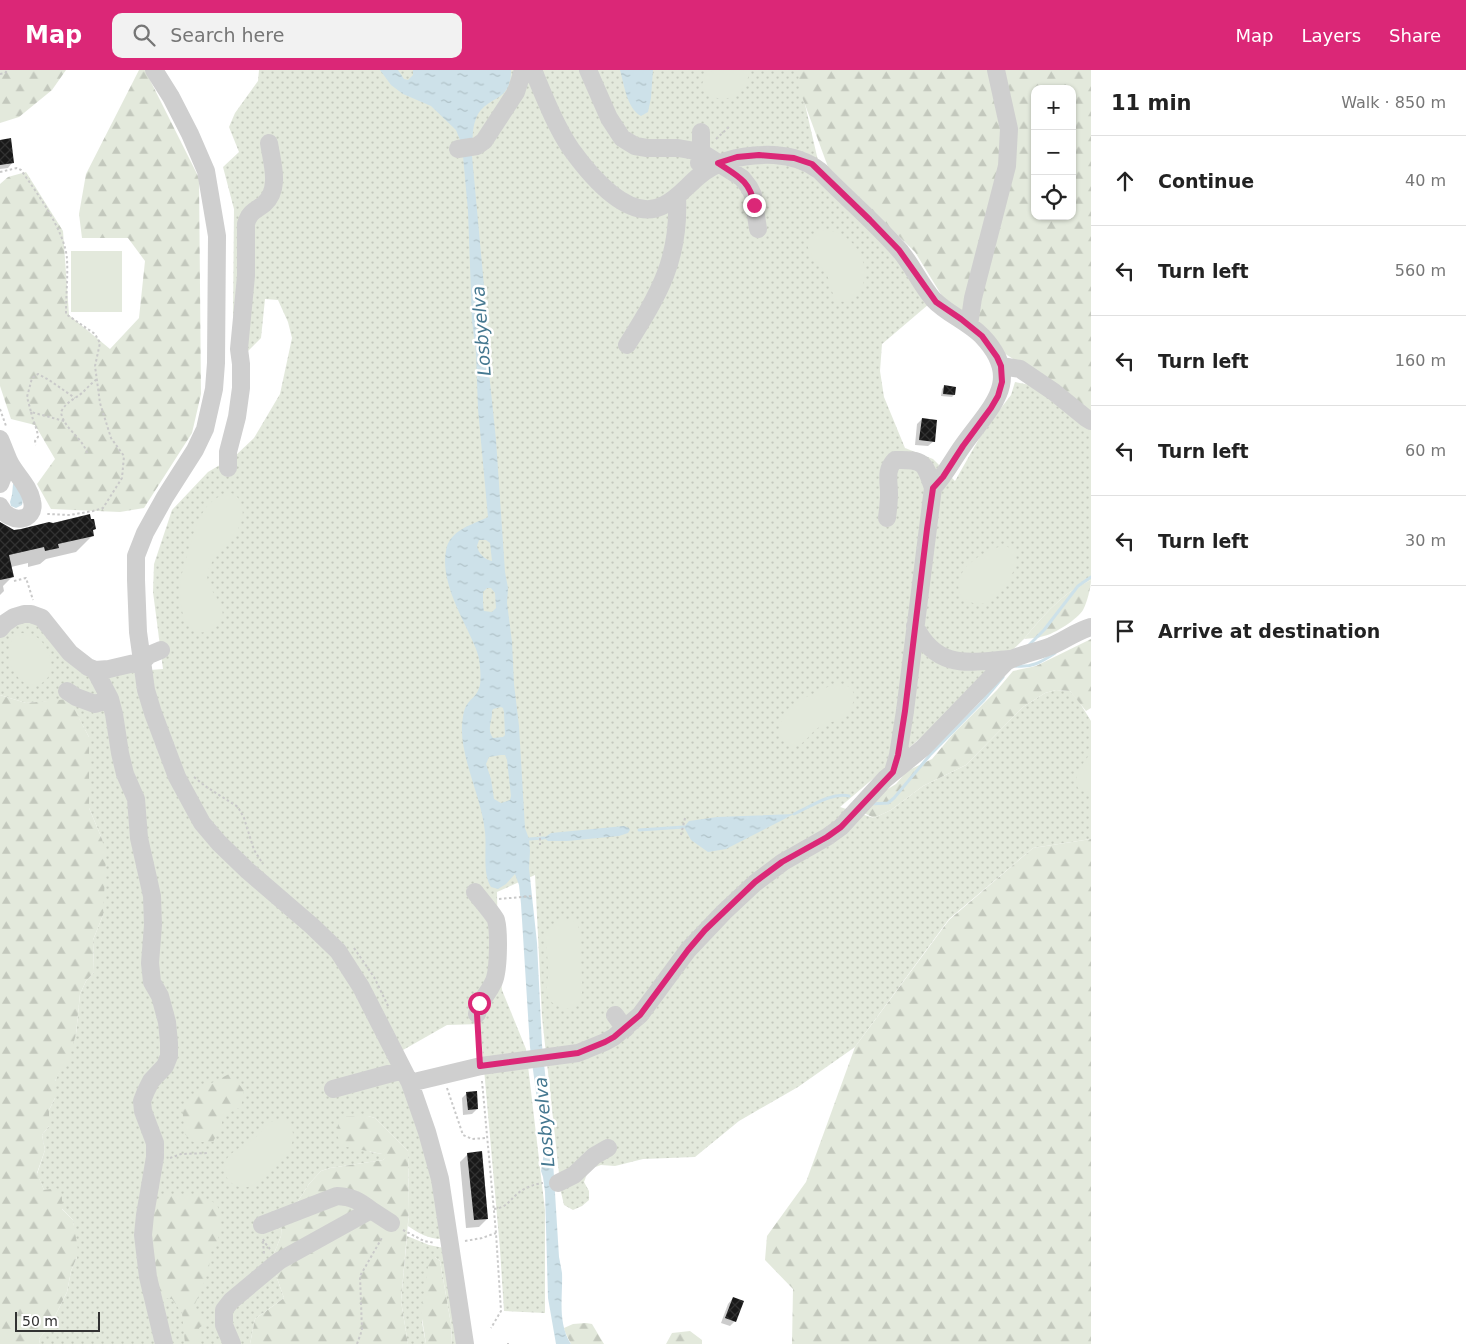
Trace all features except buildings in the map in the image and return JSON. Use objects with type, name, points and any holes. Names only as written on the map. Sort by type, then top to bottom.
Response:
[{"type":"street","points":[[154,70],[171,97],[190,134],[206,172],[217,236],[216,363],[214,389],[205,429],[195,450],[145,533],[136,556],[138,632],[146,690],[177,777],[202,823],[248,872],[312,926],[338,951],[361,987],[406,1077],[427,1132],[459,1242],[465,1344]]},
{"type":"street","points":[[458,149],[477,146],[484,141],[516,92],[523,70]]},
{"type":"street","points":[[533,70],[554,119],[571,148],[590,172],[612,194],[626,204],[640,210],[662,207],[677,197],[698,176],[718,163],[737,157],[759,155],[794,158],[812,164],[899,250],[936,302],[968,325],[986,341],[1001,366],[1002,382],[998,396],[943,477],[933,488]]},
{"type":"street","points":[[588,70],[610,118],[622,138],[635,146],[678,148],[701,152],[742,178],[753,195],[758,229]]},
{"type":"street","points":[[968,325],[973,298],[1007,166],[1009,129],[996,70]]},
{"type":"street","points":[[698,176],[701,132]]},
{"type":"street","points":[[228,468],[228,452],[237,418],[241,388],[239,349],[246,276],[246,224],[248,216],[266,202],[274,190],[269,143]]},
{"type":"street","points":[[627,345],[654,303],[670,263],[675,245],[678,217],[677,197]]},
{"type":"street","points":[[216,363],[241,364]]},
{"type":"street","points":[[1001,366],[1020,369],[1054,392],[1091,421]]},
{"type":"street","points":[[0,439],[9,462],[28,489],[33,502],[30,512],[25,518],[18,520],[9,517],[2,511],[0,506]]},
{"type":"street","points":[[887,518],[890,465],[895,460],[920,462],[926,468],[933,488],[902,730],[893,772]]},
{"type":"street","points":[[0,484],[9,462]]},
{"type":"street","points":[[0,629],[14,617],[24,614],[42,618],[70,653],[95,670],[109,669],[142,661],[160,650]]},
{"type":"street","points":[[915,626],[929,647],[941,656],[954,661],[975,662],[1010,659],[1052,645],[1091,627]]},
{"type":"street","points":[[333,1089],[578,1053],[611,1039],[620,1022],[640,1015],[705,930],[755,882],[782,862],[841,827],[893,772],[923,748],[1002,665],[1010,659]]},
{"type":"street","points":[[95,670],[110,700],[125,774],[136,799],[139,838],[152,896],[153,925],[150,963],[152,982],[160,996],[167,1022],[169,1056],[165,1066],[148,1086],[142,1101],[143,1111],[155,1143],[156,1158],[143,1234],[148,1277],[164,1344]]},
{"type":"street","points":[[67,692],[95,704],[110,700]]},
{"type":"street","points":[[477,1014],[479,1003],[494,982],[498,958],[496,919],[478,896]]},
{"type":"street","points":[[558,1183],[574,1175],[594,1156],[608,1148]]},
{"type":"street","points":[[262,1225],[337,1196],[349,1197],[391,1222]]},
{"type":"street","points":[[232,1344],[224,1326],[224,1310],[231,1301],[283,1258],[371,1210]]},
{"type":"path","points":[[0,74],[8,70]]},
{"type":"path","points":[[0,172],[17,168],[21,170],[38,194],[59,230],[67,258],[66,314],[95,334],[100,342],[96,366],[100,403],[111,438],[124,456],[122,478],[103,508],[93,512],[70,515],[30,512]]},
{"type":"path","points":[[36,445],[35,441],[38,438],[36,426],[32,420],[27,397],[30,382],[34,376],[38,374],[45,377],[75,398]]},
{"type":"path","points":[[88,453],[61,415],[63,408],[97,378]]},
{"type":"path","points":[[31,412],[64,421]]},
{"type":"path","points":[[14,581],[26,577],[36,608],[42,618]]},
{"type":"path","points":[[194,776],[205,786],[238,807],[244,818],[254,850],[265,868]]},
{"type":"path","points":[[681,835],[685,818]]},
{"type":"path","points":[[540,832],[540,845]]},
{"type":"path","points":[[478,896],[533,896]]},
{"type":"path","points":[[354,947],[374,976],[392,1015]]},
{"type":"path","points":[[477,1014],[501,1311],[491,1328]]},
{"type":"path","points":[[442,1074],[463,1135],[472,1139],[486,1138]]},
{"type":"path","points":[[154,1165],[182,1154],[208,1153]]},
{"type":"path","points":[[494,1209],[501,1208],[528,1187],[539,1184]]},
{"type":"path","points":[[357,1344],[362,1330],[360,1276],[391,1222],[424,1241],[443,1244],[482,1238],[496,1233]]},
{"type":"path","points":[[262,1225],[264,1243],[283,1258]]},
{"type":"green space","points":[[0,70],[66,70],[52,90],[19,117],[0,123]]},
{"type":"green space","points":[[139,70],[145,70],[199,178],[201,394],[192,433],[144,508],[120,512],[51,509],[37,484],[55,459],[35,425],[11,419],[0,386],[0,184],[8,177],[26,172],[63,231],[69,315],[110,349],[139,318],[145,261],[128,238],[82,238],[79,214],[86,174]]},
{"type":"green space","points":[[259,70],[799,70],[801,87],[822,178],[904,261],[929,304],[882,344],[880,371],[884,397],[905,448],[933,459],[955,481],[984,430],[1011,395],[1015,382],[1035,386],[1091,426],[1091,580],[1071,591],[1054,605],[1024,639],[931,729],[840,807],[874,818],[891,810],[923,786],[966,765],[1023,707],[1045,693],[1056,690],[1070,691],[1091,721],[1091,839],[1033,848],[949,919],[855,1047],[798,1087],[739,1121],[695,1157],[643,1159],[615,1166],[601,1165],[592,1168],[584,1182],[589,1191],[589,1200],[573,1210],[564,1205],[561,1192],[542,1017],[535,875],[497,892],[498,952],[502,990],[526,1049],[545,1210],[545,1313],[504,1311],[480,1024],[447,1025],[389,1058],[410,1101],[429,1160],[442,1239],[424,1235],[408,1226],[408,1151],[375,1118],[347,1116],[370,1152],[383,1154],[387,1157],[383,1160],[321,1171],[309,1184],[293,1209],[282,1220],[281,1236],[271,1261],[284,1298],[255,1319],[250,1344],[40,1344],[39,1339],[51,1324],[67,1292],[71,1271],[77,1257],[73,1220],[44,1190],[37,1174],[45,1150],[42,1135],[49,1126],[49,1110],[55,1098],[55,1081],[76,1034],[80,994],[86,981],[94,972],[93,940],[103,915],[102,839],[89,808],[89,737],[69,700],[26,703],[0,695],[0,635],[28,618],[110,673],[163,669],[153,592],[154,564],[172,510],[208,472],[235,456],[254,438],[280,394],[292,338],[288,322],[278,300],[265,299],[261,338],[245,354],[234,353],[234,209],[223,167],[239,152],[229,127],[235,113],[258,81]]},
{"type":"green space","points":[[713,70],[749,70],[745,86],[740,92],[735,96],[721,99],[706,93],[702,84],[706,75]]},
{"type":"green space","points":[[798,70],[1091,70],[1091,414],[1004,353],[947,304],[915,252],[828,167],[800,91]]},
{"type":"green space","points":[[824,230],[837,232],[847,239],[856,248],[862,259],[865,271],[864,283],[858,293],[847,302],[837,301],[827,275],[809,251],[807,245],[809,239],[814,234]]},
{"type":"green space","points":[[71,251],[122,251],[122,312],[71,312]]},
{"type":"green space","points":[[231,493],[237,497],[241,504],[243,514],[241,523],[212,563],[207,578],[220,604],[222,617],[219,624],[214,628],[207,632],[198,633],[188,624],[183,614],[180,590],[182,572],[201,515],[213,501]]},
{"type":"green space","points":[[1002,546],[1014,550],[1016,555],[1014,570],[1007,582],[997,596],[986,603],[979,604],[967,600],[959,591],[958,584],[964,570],[981,555]]},
{"type":"green space","points":[[1091,580],[1086,603],[1076,618],[1048,635],[1024,639],[1046,613],[1063,598],[1071,591]]},
{"type":"green space","points":[[19,633],[36,637],[44,644],[51,662],[51,670],[48,678],[42,683],[30,685],[23,682],[13,669],[9,653],[10,645],[13,638]]},
{"type":"green space","points":[[1091,639],[1091,708],[1086,711],[1070,691],[1056,690],[1045,693],[1023,707],[966,765],[923,786],[891,810],[874,818],[864,813],[875,797],[896,784],[907,771],[932,759],[1013,671],[1036,666]]},
{"type":"green space","points":[[836,683],[846,685],[854,693],[854,701],[849,713],[840,719],[821,726],[799,745],[788,744],[781,739],[780,724],[788,709],[800,700]]},
{"type":"green space","points":[[0,695],[26,703],[69,699],[89,737],[89,808],[102,839],[106,857],[103,915],[93,940],[94,972],[86,981],[80,994],[76,1034],[67,1066],[60,1071],[55,1081],[55,1098],[49,1110],[49,1126],[42,1135],[45,1150],[37,1173],[44,1190],[57,1188],[62,1195],[62,1209],[73,1220],[78,1250],[67,1292],[51,1324],[39,1339],[40,1344],[0,1344]]},
{"type":"green space","points":[[1091,753],[1091,792],[1081,791],[1078,788],[1077,774]]},
{"type":"green space","points":[[1091,839],[1091,1344],[792,1344],[793,1289],[765,1260],[767,1236],[806,1182],[855,1047],[949,920],[1033,848]]},
{"type":"green space","points":[[567,919],[576,923],[579,928],[581,941],[582,993],[580,1001],[570,1009],[553,1004],[546,989],[548,965],[545,936],[550,927]]},
{"type":"green space","points":[[231,1073],[244,1091],[241,1107],[222,1116],[222,1124],[213,1142],[193,1142],[185,1134],[182,1107],[204,1087]]},
{"type":"green space","points":[[347,1116],[375,1118],[408,1151],[409,1211],[401,1301],[408,1344],[250,1344],[255,1319],[284,1298],[271,1261],[281,1236],[282,1220],[293,1209],[309,1184],[321,1171],[383,1160],[386,1157],[382,1154],[342,1146],[337,1135],[338,1124]]},
{"type":"green space","points":[[273,1121],[284,1121],[291,1126],[293,1140],[288,1153],[255,1184],[238,1187],[228,1180],[225,1175],[225,1163],[228,1157],[256,1137]]},
{"type":"green space","points":[[167,1194],[197,1194],[217,1204],[220,1215],[218,1244],[210,1253],[209,1268],[195,1304],[197,1314],[205,1319],[205,1324],[199,1328],[201,1344],[185,1344],[182,1313],[172,1299],[158,1297],[157,1273],[150,1268],[149,1208]]},
{"type":"green space","points":[[407,1236],[429,1245],[444,1248],[459,1344],[452,1344],[451,1324],[440,1261],[435,1257],[422,1322],[426,1344],[408,1344],[401,1301]]},
{"type":"green space","points":[[435,1257],[440,1261],[451,1324],[452,1344],[426,1344],[421,1312],[429,1260]]},
{"type":"green space","points":[[573,1324],[592,1324],[604,1344],[571,1344],[564,1328]]},
{"type":"green space","points":[[690,1331],[702,1340],[702,1344],[666,1344],[672,1333]]},
{"type":"water","name":"Losbyelva","points":[[380,70],[398,70],[404,79],[408,80],[413,75],[413,70],[511,70],[508,88],[478,114],[473,129],[472,156],[484,286],[487,353],[496,440],[505,572],[508,588],[507,603],[519,726],[525,828],[529,839],[530,851],[529,868],[537,943],[542,1045],[551,1129],[559,1257],[562,1273],[562,1318],[571,1344],[556,1344],[548,1298],[545,1192],[541,1171],[544,1153],[530,1047],[519,885],[515,874],[506,884],[498,889],[491,887],[488,881],[483,819],[462,738],[465,708],[477,693],[480,685],[479,662],[475,646],[451,592],[445,561],[448,544],[456,533],[488,517],[478,409],[476,353],[472,321],[468,211],[462,145],[456,130],[431,106],[403,94],[391,85]],"holes":[[[479,540],[486,540],[490,543],[492,561],[482,556],[477,546]],[[487,588],[491,588],[495,593],[496,608],[492,612],[484,611],[483,592]],[[503,708],[505,735],[503,737],[493,738],[491,734],[493,709]],[[505,755],[510,800],[501,803],[494,799],[491,779],[486,764],[489,757]]]},
{"type":"water","points":[[620,70],[653,70],[648,112],[641,116],[636,113],[629,102]]},
{"type":"water","points":[[15,483],[23,499],[22,505],[16,508],[11,506],[10,502],[13,484]]},
{"type":"water","points":[[794,814],[726,849],[708,852],[691,840],[684,827],[689,821],[717,817]]},
{"type":"water","points":[[624,826],[630,830],[628,833],[619,836],[567,841],[548,841],[544,838],[551,833]]},
{"type":"waterway","points":[[1028,646],[1044,630],[1078,586],[1091,577]]},
{"type":"waterway","points":[[1015,666],[1036,664],[1055,653]]},
{"type":"waterway","points":[[870,804],[888,803],[894,798],[930,755],[983,701],[1003,677]]},
{"type":"waterway","points":[[794,814],[828,798],[842,795],[849,796]]},
{"type":"waterway","points":[[639,830],[684,827]]},
{"type":"waterway","points":[[529,839],[544,838]]},
{"type":"route","points":[[479,1003],[477,1014],[480,1066],[578,1053],[614,1037],[640,1015],[705,930],[755,882],[782,862],[841,827],[893,772],[898,755],[905,711],[933,488],[943,477],[998,396],[1002,382],[1001,366],[982,336],[936,302],[899,250],[812,164],[786,156],[759,155],[737,157],[718,163],[742,178],[753,195],[754,205]]}]
